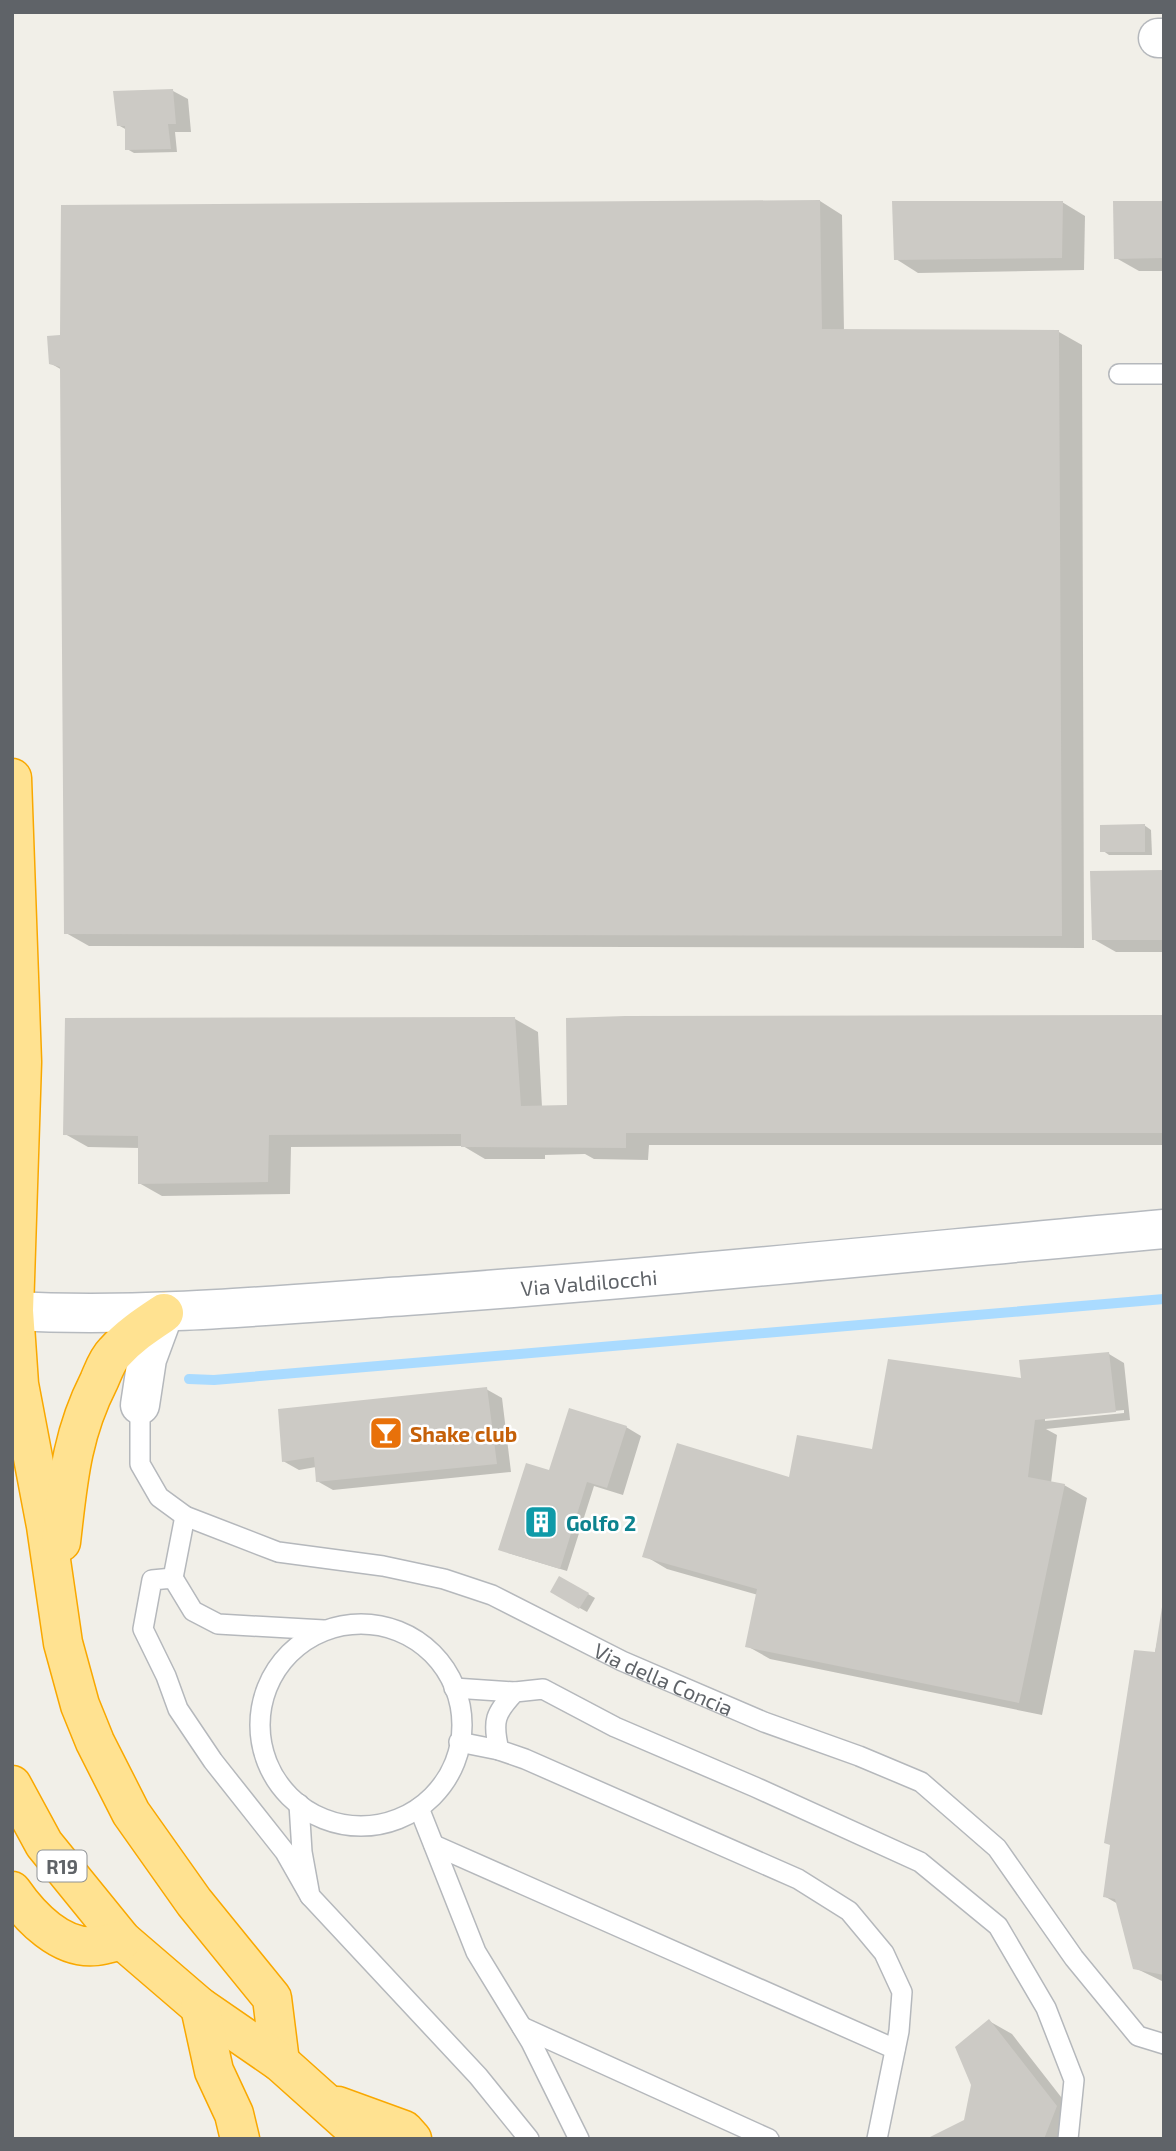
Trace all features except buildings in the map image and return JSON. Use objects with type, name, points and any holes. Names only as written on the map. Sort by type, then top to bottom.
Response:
[{"type":"highway","points":[[12,778],[22,1062],[13,1311],[19,1384],[46,1526],[63,1643],[80,1705],[106,1765],[131,1813],[157,1852],[272,1998],[280,2062]]},
{"type":"highway","points":[[56,1597],[68,1480],[80,1422],[112,1355],[135,1332],[164,1313]]},
{"type":"highway","name":"R19","points":[[12,1785],[44,1844],[122,1940],[200,2007]]},
{"type":"highway","points":[[12,1891],[22,1906],[60,1939],[93,1947],[122,1940]]},
{"type":"highway","points":[[200,2007],[280,2062],[366,2139]]},
{"type":"highway","points":[[200,2007],[214,2071],[234,2115],[240,2139]]},
{"type":"highway","points":[[327,2102],[404,2130],[412,2139]]},
{"type":"main road","name":"Via Valdilocchi","points":[[13,1311],[164,1313],[464,1292],[1164,1229]]},
{"type":"main road","points":[[140,1405],[147,1359],[164,1313]]},
{"type":"lane","points":[[1119,374],[1164,374]]},
{"type":"lane","name":"Via della Concia","points":[[140,1405],[140,1464],[159,1497],[185,1516],[278,1552],[383,1566],[444,1579],[492,1595],[622,1661],[764,1721],[921,1782],[997,1848],[1074,1958],[1138,2036],[1164,2044]]},
{"type":"lane","points":[[185,1516],[173,1578],[193,1611],[218,1625],[324,1630],[356,1623],[388,1628],[418,1642],[442,1664],[454,1688],[462,1725],[457,1757],[443,1786],[419,1808],[388,1823],[353,1826],[320,1818],[290,1798],[270,1771],[260,1738],[261,1703],[274,1671],[296,1647],[324,1630]]},
{"type":"lane","points":[[173,1578],[152,1580],[143,1629],[166,1676],[178,1709],[213,1761],[285,1852],[310,1896],[478,2076],[529,2139]]},
{"type":"lane","points":[[454,1688],[515,1692],[543,1689],[615,1727],[920,1862],[998,1926],[1046,2008],[1074,2080],[1068,2139]]},
{"type":"lane","points":[[499,1750],[494,1729],[499,1709],[515,1692]]},
{"type":"lane","points":[[459,1742],[499,1750],[525,1759],[798,1879],[849,1911],[884,1953],[902,1992],[895,2049],[877,2139]]},
{"type":"lane","points":[[299,1804],[302,1852],[310,1896]]},
{"type":"lane","points":[[419,1808],[476,1952],[522,2027],[579,2139]]},
{"type":"lane","points":[[434,1844],[895,2049]]},
{"type":"lane","points":[[522,2027],[769,2139]]},
{"type":"waterway","points":[[189,1379],[214,1380],[1164,1299]]},
{"type":"place","name":"Shake club","points":[[386,1433]]},
{"type":"place","name":"Golfo 2","points":[[541,1522]]}]
